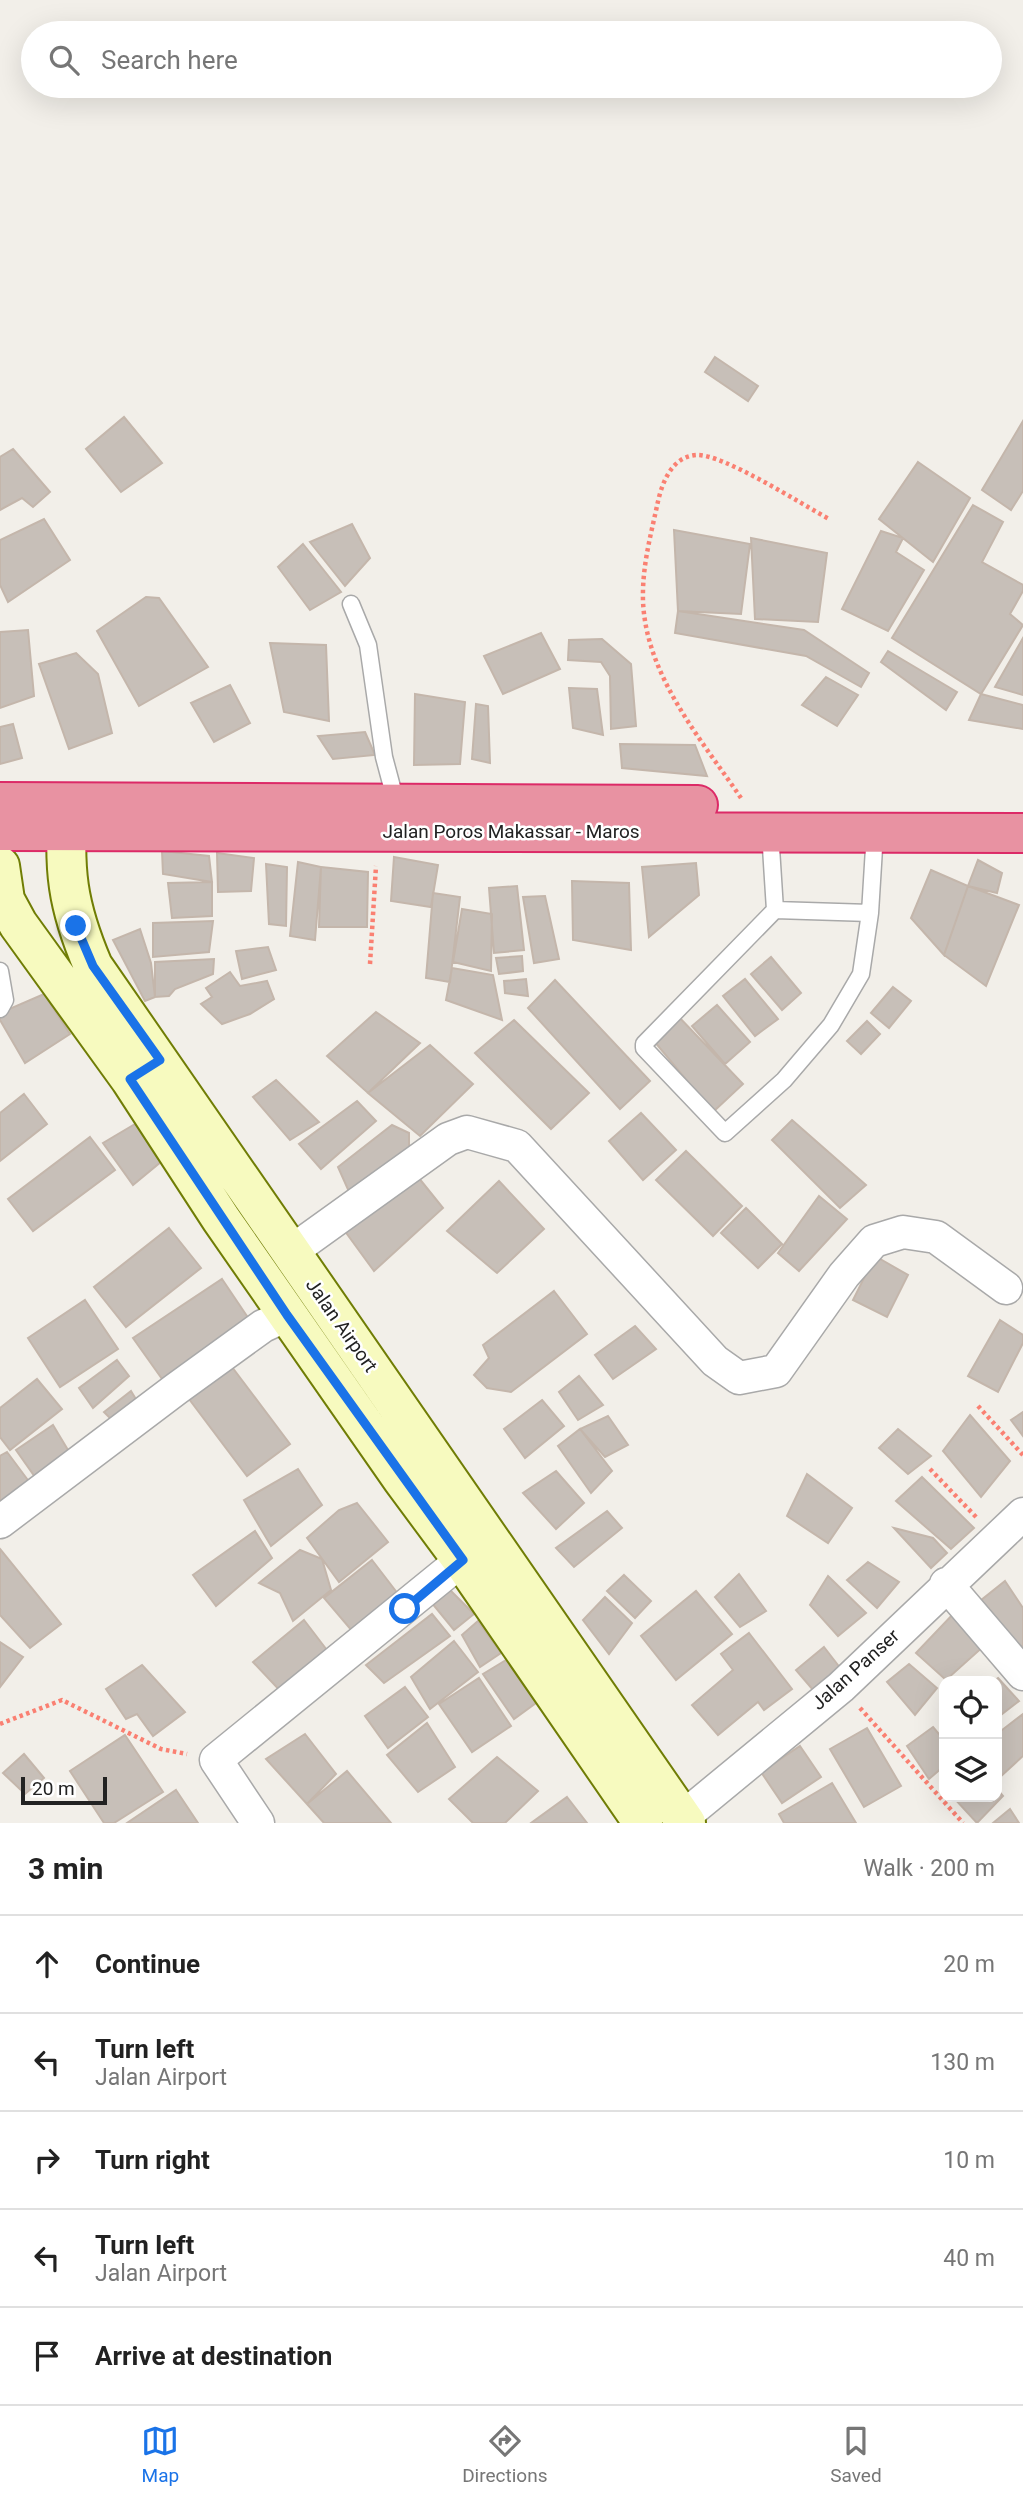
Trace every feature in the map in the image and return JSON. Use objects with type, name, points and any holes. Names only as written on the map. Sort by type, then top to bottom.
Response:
[{"type":"highway","name":"Jalan Poros Makassar - Maros","points":[[0,802],[67,817]]},
{"type":"highway","name":"Jalan Poros Makassar - Maros","points":[[0,831],[67,817],[757,818],[1023,807]]},
{"type":"highway","name":"Jalan Poros Makassar - Maros","points":[[757,818],[875,832],[1023,833]]},
{"type":"street","name":"Jalan Airport","points":[[67,817],[68,895],[76,926],[93,966],[145,1070],[287,1315],[463,1560],[631,1774],[684,1821]]},
{"type":"street","name":"Jalan Airport","points":[[0,866],[5,900],[18,924],[145,1070],[292,1251],[631,1774],[643,1823]]},
{"type":"street","points":[[292,1251],[448,1139],[467,1132],[517,1146],[715,1361],[739,1378],[776,1371],[844,1275],[874,1241],[903,1231],[936,1237],[1006,1288]]},
{"type":"street","points":[[0,1522],[263,1326],[287,1315]]},
{"type":"street","name":"Jalan Panser","points":[[684,1821],[841,1686],[1023,1514]]},
{"type":"street","points":[[258,1823],[216,1760],[463,1560]]},
{"type":"street","points":[[946,1584],[1023,1674]]},
{"type":"lane","points":[[351,604],[368,645],[384,757],[387,816]]},
{"type":"lane","points":[[757,818],[775,910]]},
{"type":"lane","points":[[870,913],[775,910],[644,1044],[725,1133],[784,1080],[831,1025],[861,974],[870,913],[875,832]]},
{"type":"lane","points":[[0,971],[5,1000],[0,1009]]},
{"type":"path","points":[[757,818],[668,690],[652,644],[643,603],[644,565],[660,491],[665,475],[677,464],[695,455],[719,460],[829,519]]},
{"type":"path","points":[[370,964],[387,816]]},
{"type":"path","points":[[978,1406],[1023,1455]]},
{"type":"path","points":[[930,1469],[996,1538]]},
{"type":"path","points":[[841,1686],[963,1823]]},
{"type":"path","points":[[0,1724],[62,1700],[161,1749],[216,1760]]},
{"type":"building","points":[[715,357],[758,386],[748,401],[705,372]]},
{"type":"building","points":[[124,417],[162,463],[121,492],[86,449]]},
{"type":"building","points":[[1023,421],[1023,491],[1011,510],[982,490]]},
{"type":"building","points":[[13,449],[50,492],[33,507],[22,498],[0,510],[0,457]]},
{"type":"building","points":[[918,462],[970,498],[933,562],[879,519]]},
{"type":"building","points":[[973,505],[1003,522],[982,562],[1023,585],[1023,591],[1010,614],[1023,625],[981,694],[892,638]]},
{"type":"building","points":[[44,519],[70,560],[8,602],[0,585],[0,540]]},
{"type":"building","points":[[352,524],[370,558],[345,586],[310,542]]},
{"type":"building","points":[[674,530],[750,544],[741,614],[678,611]]},
{"type":"building","points":[[881,531],[903,538],[896,552],[924,570],[888,631],[842,609]]},
{"type":"building","points":[[751,538],[827,553],[818,622],[755,619]]},
{"type":"building","points":[[303,544],[341,592],[310,610],[278,567]]},
{"type":"building","points":[[146,597],[159,598],[208,667],[139,706],[97,631]]},
{"type":"building","points":[[678,611],[804,630],[869,673],[861,687],[806,656],[675,633]]},
{"type":"building","points":[[28,630],[34,696],[0,708],[0,632]]},
{"type":"building","points":[[541,633],[560,669],[503,694],[484,656]]},
{"type":"building","points":[[1023,638],[1023,695],[995,687]]},
{"type":"building","points":[[602,639],[631,664],[636,726],[611,729],[610,676],[601,662],[568,660],[569,640]]},
{"type":"building","points":[[270,643],[326,645],[329,721],[284,712]]},
{"type":"building","points":[[888,651],[957,692],[946,710],[881,662]]},
{"type":"building","points":[[76,653],[98,674],[112,733],[69,749],[39,664]]},
{"type":"building","points":[[826,677],[858,695],[837,726],[802,705]]},
{"type":"building","points":[[230,685],[250,723],[214,742],[191,703]]},
{"type":"building","points":[[569,688],[597,689],[603,735],[573,728]]},
{"type":"building","points":[[415,694],[465,702],[460,764],[414,765]]},
{"type":"building","points":[[981,694],[1023,705],[1023,729],[969,720]]},
{"type":"building","points":[[476,704],[488,706],[490,763],[472,759]]},
{"type":"building","points":[[13,724],[22,758],[0,764],[0,727]]},
{"type":"building","points":[[365,732],[375,755],[333,759],[318,736]]},
{"type":"building","points":[[620,744],[695,745],[707,776],[622,768]]},
{"type":"building","points":[[162,851],[209,856],[212,882],[163,874]]},
{"type":"building","points":[[217,853],[254,858],[251,891],[218,892]]},
{"type":"building","points":[[394,857],[438,865],[431,907],[391,901]]},
{"type":"building","points":[[978,860],[1002,873],[997,893],[968,886]]},
{"type":"building","points":[[298,862],[321,867],[315,940],[290,936]]},
{"type":"building","points":[[696,863],[699,895],[649,937],[642,867]]},
{"type":"building","points":[[266,864],[287,867],[286,926],[269,924]]},
{"type":"building","points":[[321,867],[368,872],[367,927],[319,927]]},
{"type":"building","points":[[931,870],[968,886],[944,955],[911,918]]},
{"type":"building","points":[[572,881],[629,883],[631,950],[573,940]]},
{"type":"building","points":[[212,882],[212,916],[172,918],[168,883]]},
{"type":"building","points":[[517,886],[524,950],[494,953],[489,888]]},
{"type":"building","points":[[968,886],[1019,905],[986,986],[944,955]]},
{"type":"building","points":[[433,893],[460,897],[450,982],[426,978]]},
{"type":"building","points":[[545,896],[559,959],[534,963],[523,897]]},
{"type":"building","points":[[462,909],[492,914],[491,971],[453,962]]},
{"type":"building","points":[[213,921],[209,952],[153,957],[153,923]]},
{"type":"building","points":[[140,929],[151,963],[155,997],[145,1001],[113,940]]},
{"type":"building","points":[[268,947],[276,970],[242,979],[236,951]]},
{"type":"building","points":[[522,956],[523,971],[499,974],[496,958]]},
{"type":"building","points":[[771,957],[801,993],[782,1010],[751,974]]},
{"type":"building","points":[[214,959],[213,974],[175,989],[169,996],[155,997],[155,962]]},
{"type":"building","points":[[452,968],[493,975],[502,1020],[446,1000]]},
{"type":"building","points":[[230,972],[240,986],[267,981],[274,999],[250,1014],[222,1024],[201,1004],[212,997],[206,988]]},
{"type":"building","points":[[526,979],[528,996],[505,993],[504,981]]},
{"type":"building","points":[[745,979],[778,1019],[755,1036],[723,996]]},
{"type":"building","points":[[555,980],[650,1081],[620,1109],[528,1008]]},
{"type":"building","points":[[893,987],[911,1001],[889,1028],[871,1013]]},
{"type":"building","points":[[44,994],[70,1034],[25,1063],[0,1020],[0,1013]]},
{"type":"building","points":[[717,1005],[750,1042],[725,1064],[692,1026]]},
{"type":"building","points":[[376,1012],[420,1043],[368,1093],[327,1056]]},
{"type":"building","points":[[678,1016],[743,1084],[713,1112],[654,1041]]},
{"type":"building","points":[[514,1020],[589,1093],[551,1129],[475,1053]]},
{"type":"building","points":[[867,1021],[880,1034],[861,1054],[847,1041]]},
{"type":"building","points":[[430,1045],[473,1084],[420,1136],[368,1093]]},
{"type":"building","points":[[276,1080],[319,1122],[290,1140],[253,1097]]},
{"type":"building","points":[[24,1094],[47,1124],[0,1161],[0,1113]]},
{"type":"building","points":[[357,1101],[376,1121],[321,1169],[299,1144]]},
{"type":"building","points":[[641,1113],[676,1150],[643,1180],[609,1141]]},
{"type":"building","points":[[792,1120],[866,1185],[840,1208],[772,1140]]},
{"type":"building","points":[[135,1124],[162,1161],[133,1185],[103,1143]]},
{"type":"building","points":[[392,1125],[409,1133],[409,1159],[354,1203],[338,1167]]},
{"type":"building","points":[[90,1137],[115,1170],[33,1231],[8,1199]]},
{"type":"building","points":[[686,1151],[742,1206],[713,1236],[656,1180]]},
{"type":"building","points":[[414,1172],[443,1208],[374,1271],[339,1223]]},
{"type":"building","points":[[499,1181],[544,1229],[497,1273],[447,1231]]},
{"type":"building","points":[[819,1196],[847,1219],[799,1271],[778,1253]]},
{"type":"building","points":[[746,1208],[782,1244],[758,1268],[721,1233]]},
{"type":"building","points":[[169,1228],[201,1268],[126,1327],[94,1287]]},
{"type":"building","points":[[875,1256],[908,1275],[887,1317],[853,1300]]},
{"type":"building","points":[[222,1279],[255,1328],[167,1386],[133,1338]]},
{"type":"building","points":[[554,1291],[587,1334],[511,1392],[487,1388],[474,1375],[489,1358],[483,1345]]},
{"type":"building","points":[[85,1300],[118,1349],[60,1387],[28,1338]]},
{"type":"building","points":[[1000,1320],[1023,1335],[1023,1343],[998,1392],[968,1376]]},
{"type":"building","points":[[635,1326],[656,1349],[613,1379],[595,1355]]},
{"type":"building","points":[[226,1359],[290,1444],[247,1476],[183,1391]]},
{"type":"building","points":[[117,1360],[129,1376],[93,1408],[79,1388]]},
{"type":"building","points":[[579,1376],[603,1405],[578,1420],[559,1392]]},
{"type":"building","points":[[37,1379],[62,1409],[10,1450],[0,1437],[0,1408]]},
{"type":"building","points":[[131,1391],[143,1411],[119,1427],[104,1412]]},
{"type":"building","points":[[542,1400],[564,1426],[525,1458],[504,1429]]},
{"type":"building","points":[[1023,1412],[1023,1436],[1011,1420]]},
{"type":"building","points":[[970,1415],[1010,1461],[981,1497],[943,1451]]},
{"type":"building","points":[[608,1416],[628,1445],[605,1457],[580,1429]]},
{"type":"building","points":[[53,1425],[74,1460],[40,1484],[16,1450]]},
{"type":"building","points":[[580,1429],[612,1471],[591,1493],[558,1446]]},
{"type":"building","points":[[898,1429],[931,1456],[908,1474],[879,1448]]},
{"type":"building","points":[[7,1452],[33,1487],[0,1510],[0,1456]]},
{"type":"building","points":[[298,1469],[322,1505],[271,1546],[244,1500]]},
{"type":"building","points":[[556,1471],[584,1503],[556,1529],[523,1493]]},
{"type":"building","points":[[807,1474],[852,1508],[828,1543],[787,1516]]},
{"type":"building","points":[[922,1477],[974,1528],[951,1549],[896,1501]]},
{"type":"building","points":[[357,1503],[388,1542],[339,1582],[307,1538],[339,1510]]},
{"type":"building","points":[[607,1511],[622,1528],[574,1567],[556,1548]]},
{"type":"building","points":[[894,1528],[933,1538],[947,1553],[931,1568]]},
{"type":"building","points":[[255,1531],[272,1558],[216,1606],[193,1575]]},
{"type":"building","points":[[0,1549],[61,1624],[30,1648],[0,1615]]},
{"type":"building","points":[[300,1550],[322,1559],[331,1590],[293,1621],[280,1593],[259,1583]]},
{"type":"building","points":[[372,1560],[405,1603],[359,1639],[324,1598]]},
{"type":"building","points":[[868,1562],[899,1582],[877,1608],[847,1580]]},
{"type":"building","points":[[739,1574],[766,1611],[740,1627],[715,1597]]},
{"type":"building","points":[[624,1575],[651,1601],[635,1618],[607,1591]]},
{"type":"building","points":[[828,1576],[866,1613],[838,1636],[810,1605]]},
{"type":"building","points":[[1005,1581],[1023,1608],[1023,1645],[1020,1648],[980,1601]]},
{"type":"building","points":[[450,1590],[474,1614],[454,1630],[431,1602]]},
{"type":"building","points":[[696,1591],[732,1634],[676,1680],[641,1636]]},
{"type":"building","points":[[605,1597],[632,1623],[609,1654],[583,1620]]},
{"type":"building","points":[[956,1611],[985,1645],[950,1676],[942,1676],[916,1653]]},
{"type":"building","points":[[432,1614],[450,1636],[384,1683],[366,1665]]},
{"type":"building","points":[[304,1620],[333,1658],[284,1695],[253,1662]]},
{"type":"building","points":[[478,1621],[501,1653],[480,1667],[462,1635]]},
{"type":"building","points":[[749,1633],[792,1689],[764,1710],[758,1702],[718,1735],[692,1705],[733,1670],[721,1654]]},
{"type":"building","points":[[454,1641],[478,1672],[430,1709],[411,1677]]},
{"type":"building","points":[[0,1642],[23,1657],[0,1687]]},
{"type":"building","points":[[824,1647],[841,1669],[814,1691],[796,1670]]},
{"type":"building","points":[[506,1660],[536,1703],[514,1719],[483,1674]]},
{"type":"building","points":[[909,1664],[937,1688],[915,1715],[887,1682]]},
{"type":"building","points":[[142,1665],[185,1712],[153,1736],[137,1714],[126,1719],[106,1689]]},
{"type":"building","points":[[479,1678],[511,1726],[472,1752],[439,1704]]},
{"type":"building","points":[[1002,1682],[1019,1701],[1002,1714]]},
{"type":"building","points":[[405,1687],[428,1717],[388,1748],[365,1716]]},
{"type":"building","points":[[1023,1714],[1023,1756],[1002,1775],[1002,1739],[1002,1730]]},
{"type":"building","points":[[427,1723],[455,1767],[418,1792],[387,1755]]},
{"type":"building","points":[[933,1727],[939,1734],[939,1770],[929,1779],[907,1746]]},
{"type":"building","points":[[867,1728],[901,1786],[864,1807],[830,1749]]},
{"type":"building","points":[[305,1734],[336,1774],[307,1804],[266,1759]]},
{"type":"building","points":[[125,1735],[163,1792],[114,1823],[104,1823],[70,1771]]},
{"type":"building","points":[[800,1746],[821,1777],[782,1803],[761,1772]]},
{"type":"building","points":[[24,1754],[44,1778],[25,1794],[3,1773]]},
{"type":"building","points":[[497,1757],[538,1791],[505,1823],[473,1823],[449,1799]]},
{"type":"building","points":[[347,1771],[391,1823],[324,1823],[307,1804]]},
{"type":"building","points":[[832,1783],[856,1823],[784,1823],[779,1814]]},
{"type":"building","points":[[176,1790],[198,1823],[127,1823]]},
{"type":"building","points":[[567,1797],[587,1823],[531,1823]]},
{"type":"building","points":[[958,1802],[997,1802],[977,1823]]},
{"type":"building","points":[[1010,1809],[1019,1823],[993,1823]]},
{"type":"route","points":[[76,926],[93,966],[160,1060],[130,1079],[287,1315],[402,1479],[463,1560],[405,1609]]}]
